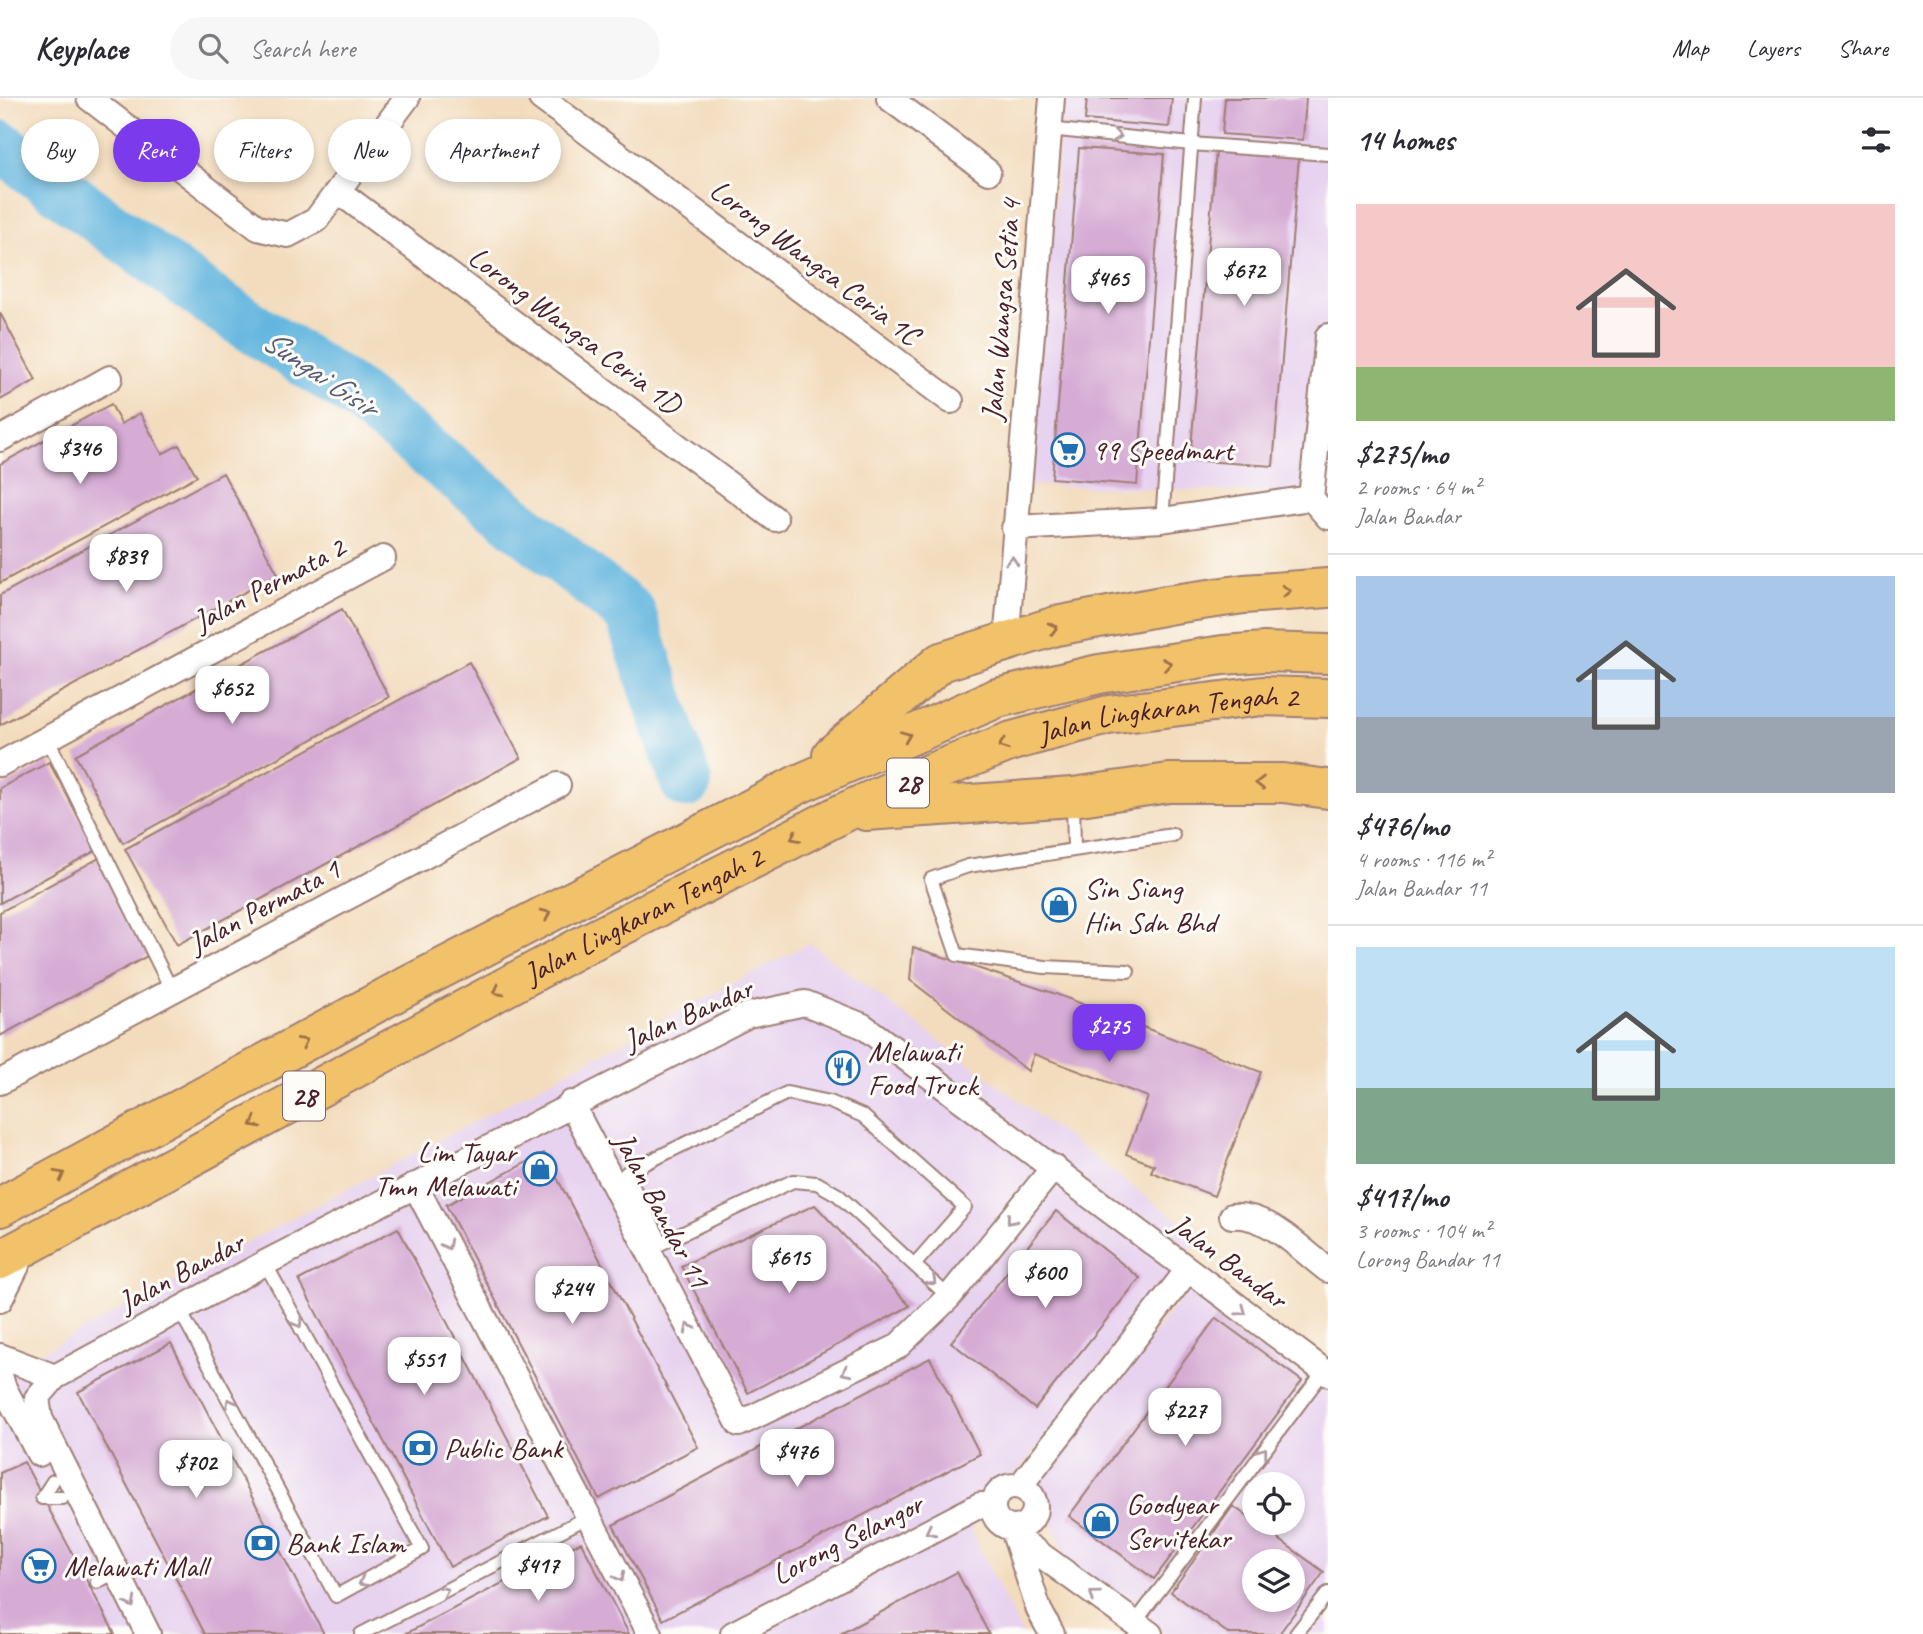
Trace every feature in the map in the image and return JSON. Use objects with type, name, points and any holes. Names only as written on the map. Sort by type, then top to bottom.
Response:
[{"type":"highway","points":[[799,784],[942,662],[1056,626],[1244,594],[1328,588]]},
{"type":"highway","name":"Jalan Lingkaran Tengah 2","points":[[0,1207],[398,991],[799,784],[997,698],[1099,674],[1223,655],[1328,654]]},
{"type":"highway","name":"Jalan Lingkaran Tengah 2","points":[[14,1252],[580,947],[845,812],[926,775],[1024,738],[1108,715],[1262,696],[1328,698]]},
{"type":"highway","points":[[845,812],[1073,797],[1170,783],[1283,783],[1328,789]]},
{"type":"street","points":[[89,98],[258,228],[288,235],[316,220],[407,98]]},
{"type":"street","name":"Lorong Wangsa Ceria 1C","points":[[541,98],[951,401]]},
{"type":"street","points":[[888,98],[988,172]]},
{"type":"street","name":"Jalan Wangsa Setia 4","points":[[1006,642],[1052,98]]},
{"type":"street","name":"Lorong Wangsa Ceria 1D","points":[[338,191],[775,519]]},
{"type":"street","points":[[1328,336],[1311,498],[1328,517]]},
{"type":"street","points":[[0,439],[110,378]]},
{"type":"street","points":[[1014,528],[1162,520],[1311,498]]},
{"type":"street","name":"Jalan Permata 2","points":[[0,764],[383,558]]},
{"type":"street","name":"Jalan Permata 1","points":[[0,1082],[558,785]]},
{"type":"street","name":"Jalan Bandar","points":[[106,1577],[40,1418],[37,1398],[55,1377],[265,1263],[571,1103],[748,1015],[805,1003],[863,1026],[1326,1373]]},
{"type":"street","name":"Jalan Bandar 11","points":[[571,1103],[655,1247],[739,1424],[897,1347],[949,1297],[1054,1167]]},
{"type":"street","points":[[415,1185],[650,1634]]},
{"type":"street","points":[[1232,1216],[1245,1214],[1266,1223],[1328,1270]]},
{"type":"street","points":[[0,1300],[14,1252]]},
{"type":"street","name":"Lorong Selangor","points":[[733,1634],[980,1505],[992,1505],[1003,1488],[1020,1486],[1187,1271]]},
{"type":"street","points":[[0,1356],[55,1377]]},
{"type":"street","points":[[0,1375],[3,1386],[106,1577],[148,1634]]},
{"type":"street","points":[[1014,1533],[1029,1522],[1035,1510],[1033,1496],[1020,1486]]},
{"type":"street","points":[[992,1505],[1000,1523],[1142,1629]]},
{"type":"street","points":[[1014,1533],[1039,1610],[1052,1634]]},
{"type":"lane","points":[[1162,520],[1195,98]]},
{"type":"lane","points":[[1049,129],[1191,144],[1328,154]]},
{"type":"lane","points":[[47,738],[172,991]]},
{"type":"lane","points":[[1073,797],[1074,850]]},
{"type":"lane","points":[[1128,971],[1045,967],[957,955],[931,879],[968,866],[1173,835]]},
{"type":"lane","points":[[914,1265],[965,1207],[863,1116],[830,1102],[787,1093],[626,1173],[655,1247],[793,1181],[817,1183],[838,1195],[914,1265],[949,1297]]},
{"type":"lane","points":[[179,1309],[337,1596],[422,1549],[265,1263]]},
{"type":"lane","points":[[1142,1629],[1326,1373]]},
{"type":"lane","points":[[361,1634],[588,1517]]},
{"type":"lane","points":[[1296,1634],[1328,1593]]},
{"type":"shaded area","points":[[1064,98],[1328,98],[1328,501],[1321,494],[1028,485]]},
{"type":"shaded area","points":[[809,943],[1201,1238],[971,1531],[1022,1634],[0,1634],[0,1374]]},
{"type":"shaded area","points":[[1190,1287],[1328,1392],[1328,1634],[1165,1634],[1067,1562],[1037,1482]]},
{"type":"building","points":[[1087,98],[1172,98],[1169,127],[1085,120]]},
{"type":"building","points":[[1225,98],[1306,98],[1303,140],[1222,134]]},
{"type":"building","points":[[1079,148],[1164,154],[1137,485],[1052,478]]},
{"type":"building","points":[[1216,151],[1299,157],[1273,466],[1190,460]]},
{"type":"building","points":[[0,313],[36,380],[0,400]]},
{"type":"building","points":[[111,404],[121,424],[140,413],[162,454],[179,445],[197,476],[0,583],[0,464]]},
{"type":"building","points":[[223,473],[278,574],[0,725],[0,595]]},
{"type":"building","points":[[342,609],[389,697],[123,843],[75,755]]},
{"type":"building","points":[[469,662],[521,758],[177,945],[125,849]]},
{"type":"building","points":[[49,762],[97,850],[0,903],[0,788]]},
{"type":"building","points":[[99,858],[151,954],[0,1036],[0,912]]},
{"type":"building","points":[[913,947],[1056,994],[1261,1072],[1214,1196],[1151,1172],[1154,1165],[1126,1154],[1148,1097],[1034,1054],[1028,1071],[910,980]]},
{"type":"building","points":[[544,1153],[698,1447],[599,1499],[446,1205]]},
{"type":"building","points":[[815,1205],[910,1306],[748,1393],[681,1266]]},
{"type":"building","points":[[1056,1211],[1140,1278],[1035,1409],[951,1342]]},
{"type":"building","points":[[398,1228],[548,1516],[450,1567],[299,1280]]},
{"type":"building","points":[[1216,1318],[1302,1381],[1154,1579],[1069,1516]]},
{"type":"building","points":[[171,1343],[324,1634],[205,1634],[78,1392]]},
{"type":"building","points":[[930,1358],[980,1454],[663,1620],[613,1525]]},
{"type":"building","name":"Melawati Mall","points":[[24,1462],[115,1634],[0,1634],[0,1473]]},
{"type":"building","points":[[1233,1506],[1242,1513],[1242,1535],[1273,1535],[1292,1549],[1242,1549],[1242,1612],[1295,1612],[1279,1634],[1229,1634],[1171,1592]]},
{"type":"building","points":[[581,1542],[629,1634],[405,1634]]},
{"type":"building","points":[[1305,1558],[1324,1572],[1305,1598]]},
{"type":"building","points":[[957,1572],[989,1634],[840,1634]]},
{"type":"waterway","name":"Sungai Gisir","points":[[0,146],[210,300],[349,389],[630,613],[686,782]]},
{"type":"place","name":"99 Speedmart","points":[[1068,450]]},
{"type":"place","name":"Sin Siang Hin Sdn Bhd","points":[[1059,905]]},
{"type":"place","name":"Melawati Food Truck","points":[[843,1068]]},
{"type":"place","name":"Lim Tayar Tmn Melawati","points":[[540,1169]]},
{"type":"place","name":"Public Bank","points":[[420,1448]]},
{"type":"place","name":"Goodyear Servitekar","points":[[1101,1521]]},
{"type":"place","name":"Bank Islam","points":[[262,1543]]},
{"type":"place","name":"Melawati Mall","points":[[39,1566]]}]
